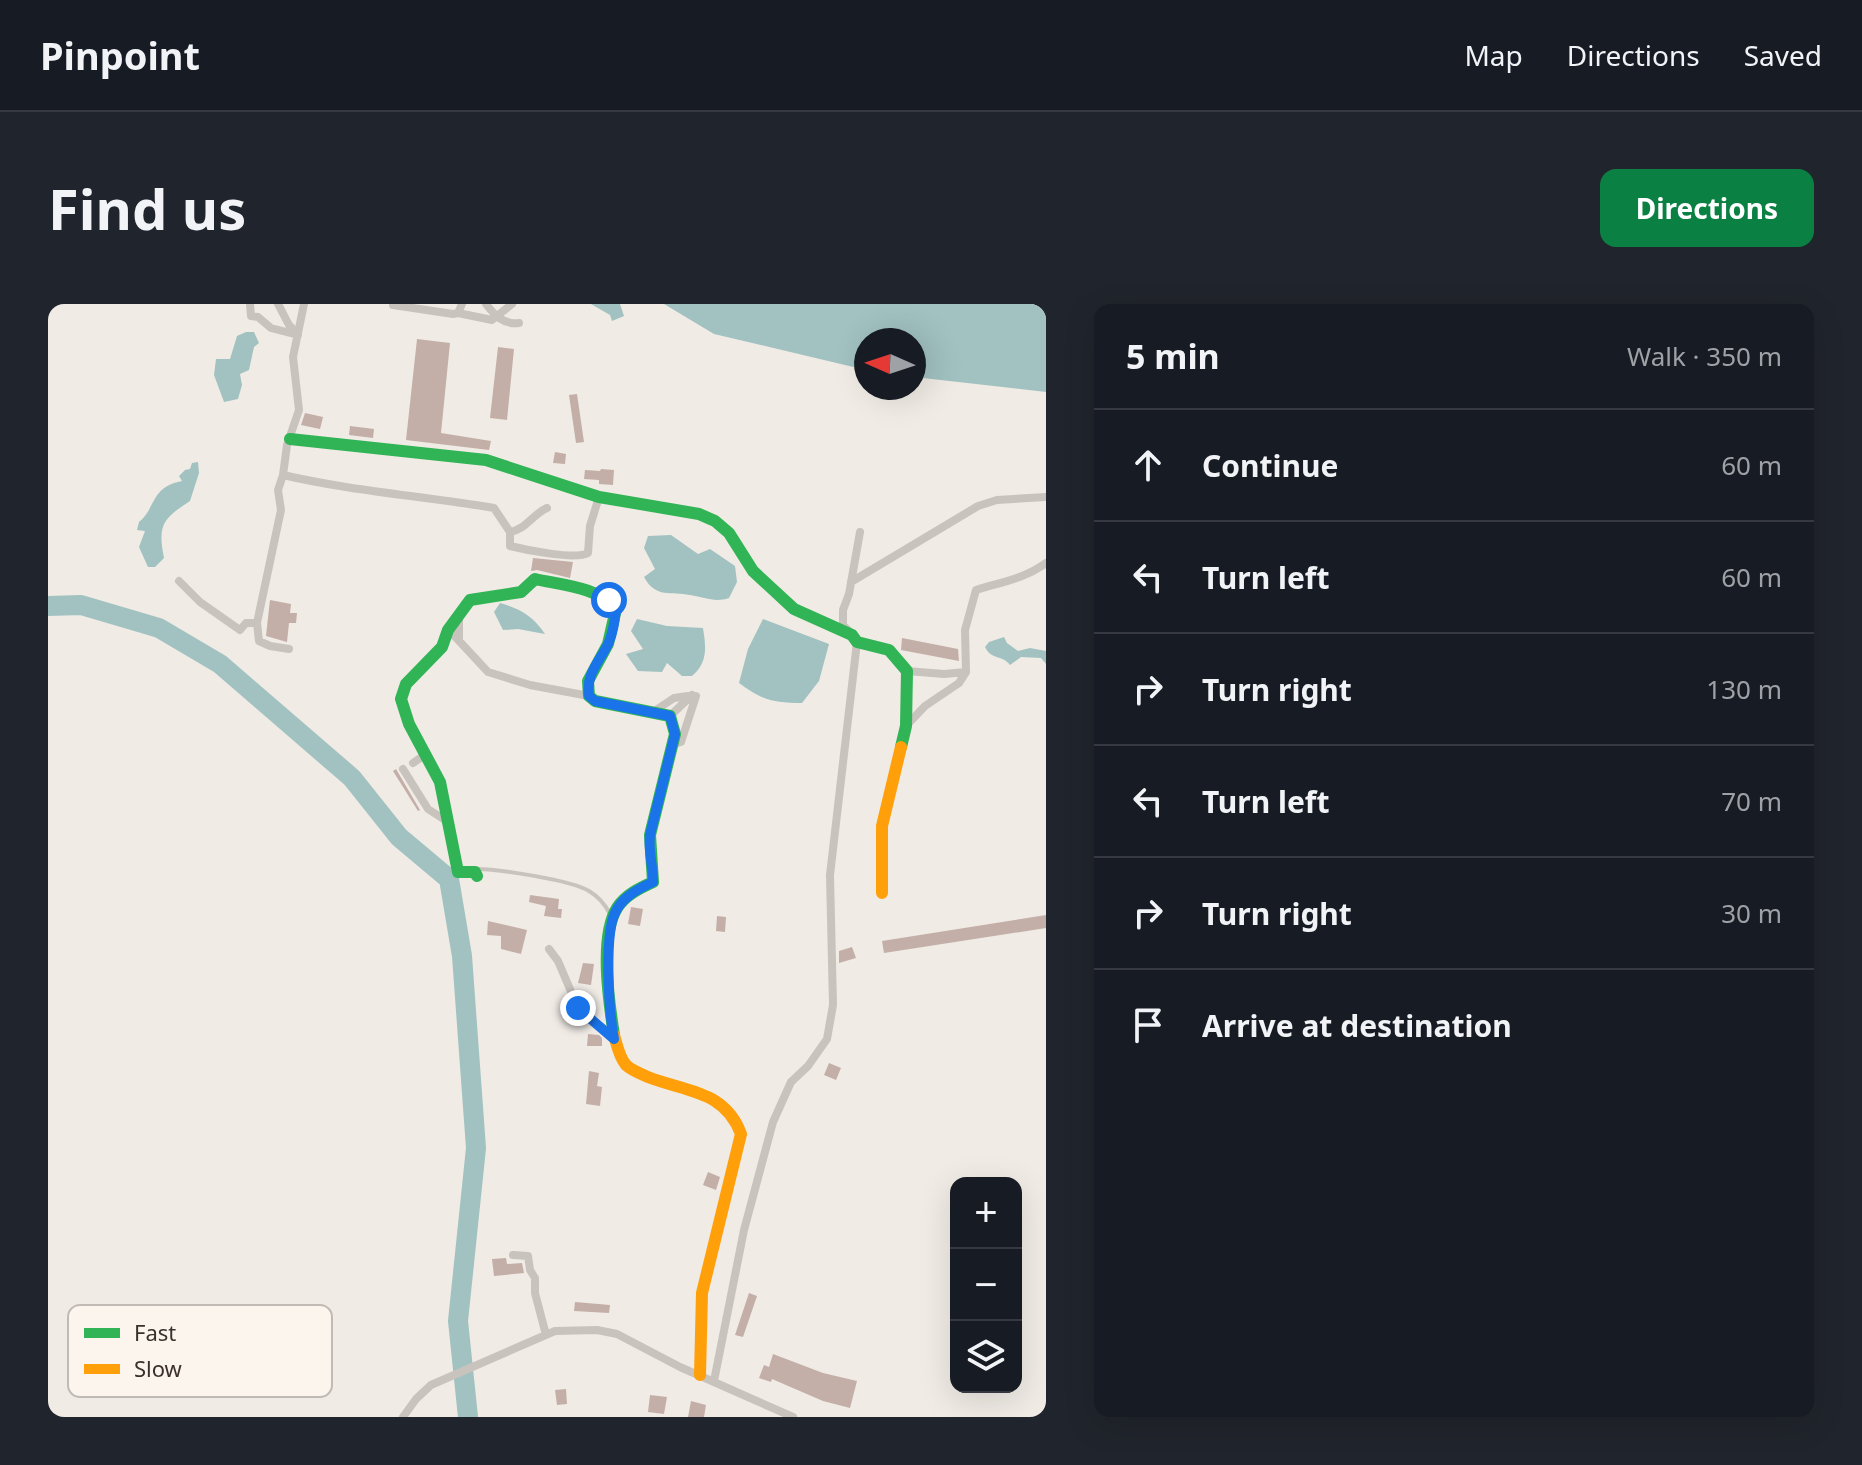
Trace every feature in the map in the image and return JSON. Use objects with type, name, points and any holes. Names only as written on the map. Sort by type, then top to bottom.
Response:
[{"type":"street","points":[[250,304],[251,316],[258,317],[271,328],[298,335]]},
{"type":"street","points":[[278,304],[298,335]]},
{"type":"street","points":[[387,304],[460,308],[492,320],[501,304]]},
{"type":"street","points":[[486,304],[500,320],[519,323]]},
{"type":"street","points":[[496,314],[512,304]]},
{"type":"street","points":[[289,649],[259,641],[257,623],[281,510],[278,490],[287,445],[299,410],[293,357],[305,305]]},
{"type":"street","points":[[290,439],[486,460],[599,497],[699,514],[715,521],[729,533],[760,579],[794,609],[854,639],[889,650],[907,671],[906,726],[882,826],[882,893]]},
{"type":"street","points":[[283,475],[323,485],[371,489],[494,508],[510,532],[510,546],[584,556],[588,553],[590,526],[599,497]]},
{"type":"street","points":[[851,582],[978,506],[997,500],[1046,497]]},
{"type":"street","points":[[510,532],[520,529],[535,513],[547,508]]},
{"type":"street","points":[[714,1381],[744,1230],[773,1122],[791,1082],[820,1052],[830,1025],[833,1005],[830,875],[854,639],[843,625],[843,610],[860,532]]},
{"type":"street","points":[[906,726],[925,706],[959,683],[966,672],[965,630],[976,590],[1016,580],[1046,563]]},
{"type":"street","points":[[476,874],[458,872],[441,787],[401,708],[400,697],[410,680],[444,645],[448,629],[470,600],[521,592],[535,579],[572,586],[609,600],[616,609],[608,644],[588,681],[589,696]]},
{"type":"street","points":[[179,581],[200,602],[240,630],[246,623],[257,623]]},
{"type":"street","points":[[459,615],[459,640]]},
{"type":"street","points":[[448,629],[488,672],[500,677],[670,716]]},
{"type":"street","points":[[907,671],[966,672]]},
{"type":"street","points":[[670,716],[688,696]]},
{"type":"street","points":[[653,712],[674,698],[696,696],[681,742],[674,744]]},
{"type":"street","points":[[670,716],[675,734],[674,744],[648,849],[653,860],[653,882],[635,890],[615,912],[608,968],[614,1039],[621,1060],[632,1069],[730,1108],[739,1119],[741,1134],[702,1293],[700,1375]]},
{"type":"street","points":[[413,763],[426,754]]},
{"type":"street","points":[[403,769],[428,809],[449,823]]},
{"type":"street","points":[[549,949],[558,961],[578,1008],[614,1039]]},
{"type":"street","points":[[513,1255],[528,1256],[546,1335]]},
{"type":"street","points":[[403,1417],[431,1385],[546,1335],[568,1329],[610,1332],[793,1417]]},
{"type":"lane","points":[[476,874],[478,868],[562,882],[587,890],[605,903],[612,920]]},
{"type":"water","points":[[591,304],[620,304],[624,316],[612,321],[610,315]]},
{"type":"water","points":[[664,304],[1046,304],[1046,392],[926,378],[926,328],[854,328],[854,367],[714,334]]},
{"type":"water","points":[[254,332],[259,343],[254,347],[249,370],[240,374],[242,385],[238,399],[224,402],[214,375],[216,359],[230,359],[237,336]]},
{"type":"water","points":[[198,462],[199,473],[190,501],[174,512],[162,530],[164,558],[155,567],[148,567],[139,547],[145,531],[137,530],[139,522],[159,493],[182,481],[179,476],[190,469],[192,463]]},
{"type":"water","points":[[671,535],[698,554],[710,549],[735,566],[737,582],[729,598],[714,600],[664,593],[649,584],[644,577],[655,569],[644,548],[648,536]]},
{"type":"water","points":[[500,603],[526,614],[545,634],[518,629],[503,630],[494,612]]},
{"type":"water","points":[[637,619],[667,626],[703,628],[705,654],[701,666],[692,676],[682,676],[667,663],[662,672],[638,671],[626,654],[643,649],[631,631]]},
{"type":"water","points":[[763,619],[829,644],[819,681],[802,703],[768,699],[739,683],[748,649]]},
{"type":"water","points":[[1004,637],[1018,651],[1030,648],[1046,651],[1046,664],[1041,658],[1021,657],[1010,665],[985,647],[989,642]]},
{"type":"building","points":[[417,339],[450,343],[441,433],[491,441],[489,450],[406,440]]},
{"type":"building","points":[[498,347],[514,349],[507,420],[490,418]]},
{"type":"building","points":[[577,394],[584,442],[576,443],[569,395]]},
{"type":"building","points":[[305,413],[323,417],[320,429],[301,425]]},
{"type":"building","points":[[350,426],[374,429],[373,438],[349,435]]},
{"type":"building","points":[[555,452],[566,454],[565,464],[553,463]]},
{"type":"building","points":[[585,470],[614,470],[613,485],[584,479]]},
{"type":"building","points":[[533,558],[573,562],[570,578],[531,571]]},
{"type":"building","points":[[270,600],[291,604],[290,613],[297,613],[296,623],[289,623],[287,642],[266,636]]},
{"type":"building","points":[[902,638],[958,649],[959,661],[901,650]]},
{"type":"building","points":[[396,769],[420,810],[393,771]]},
{"type":"building","points":[[530,895],[559,899],[561,918],[544,916],[546,906],[529,902]]},
{"type":"building","points":[[631,907],[643,909],[640,926],[628,924]]},
{"type":"building","points":[[1046,915],[1046,928],[884,953],[882,941]]},
{"type":"building","points":[[717,916],[726,917],[725,932],[716,931]]},
{"type":"building","points":[[488,921],[527,930],[521,954],[501,949],[501,936],[487,935]]},
{"type":"building","points":[[852,947],[856,958],[839,963],[839,951]]},
{"type":"building","points":[[583,963],[594,964],[591,985],[578,983]]},
{"type":"building","points":[[588,1034],[599,1035],[602,1046],[587,1046]]},
{"type":"building","points":[[829,1063],[841,1068],[836,1080],[824,1075]]},
{"type":"building","points":[[589,1071],[599,1073],[597,1086],[602,1087],[600,1106],[586,1104]]},
{"type":"building","points":[[708,1172],[720,1177],[716,1190],[703,1185]]},
{"type":"building","points":[[506,1258],[507,1264],[522,1263],[524,1273],[494,1276],[492,1259]]},
{"type":"building","points":[[749,1293],[757,1296],[743,1337],[735,1335]]},
{"type":"building","points":[[575,1302],[610,1305],[609,1313],[574,1311]]},
{"type":"building","points":[[773,1354],[823,1373],[857,1381],[850,1408],[823,1401],[772,1379],[771,1382],[759,1378],[764,1365],[769,1367]]},
{"type":"building","points":[[566,1389],[567,1404],[557,1405],[555,1390]]},
{"type":"building","points":[[650,1395],[667,1397],[664,1414],[648,1412]]},
{"type":"building","points":[[691,1401],[706,1405],[704,1417],[688,1417]]},
{"type":"waterway","points":[[48,606],[81,605],[159,628],[220,664],[352,778],[399,837],[449,879],[462,956],[476,1148],[458,1321],[468,1417]]},
{"type":"traffic: fast","points":[[290,439],[486,460],[599,497],[699,514],[715,521],[729,533],[753,571],[794,609],[852,635],[857,642],[889,650],[907,671],[906,726],[901,747]]},
{"type":"traffic: fast","points":[[477,876],[475,872],[458,872],[440,782],[409,724],[401,699],[406,684],[442,647],[448,630],[470,600],[521,592],[535,579],[590,591],[616,609],[608,644],[588,681],[589,696],[595,701],[670,716],[675,734],[650,835],[653,882],[620,903],[611,920],[607,970],[614,1035]]},
{"type":"traffic: slow","points":[[882,893],[882,826],[901,747]]},
{"type":"traffic: slow","points":[[614,1035],[620,1055],[628,1067],[715,1101],[734,1120],[741,1134],[702,1293],[700,1375]]},
{"type":"route","points":[[578,1008],[614,1039],[608,968],[611,924],[615,912],[635,890],[653,882],[653,860],[648,849],[650,835],[675,734],[670,716],[595,701],[589,696],[588,681],[612,634],[616,609],[609,600]]}]
